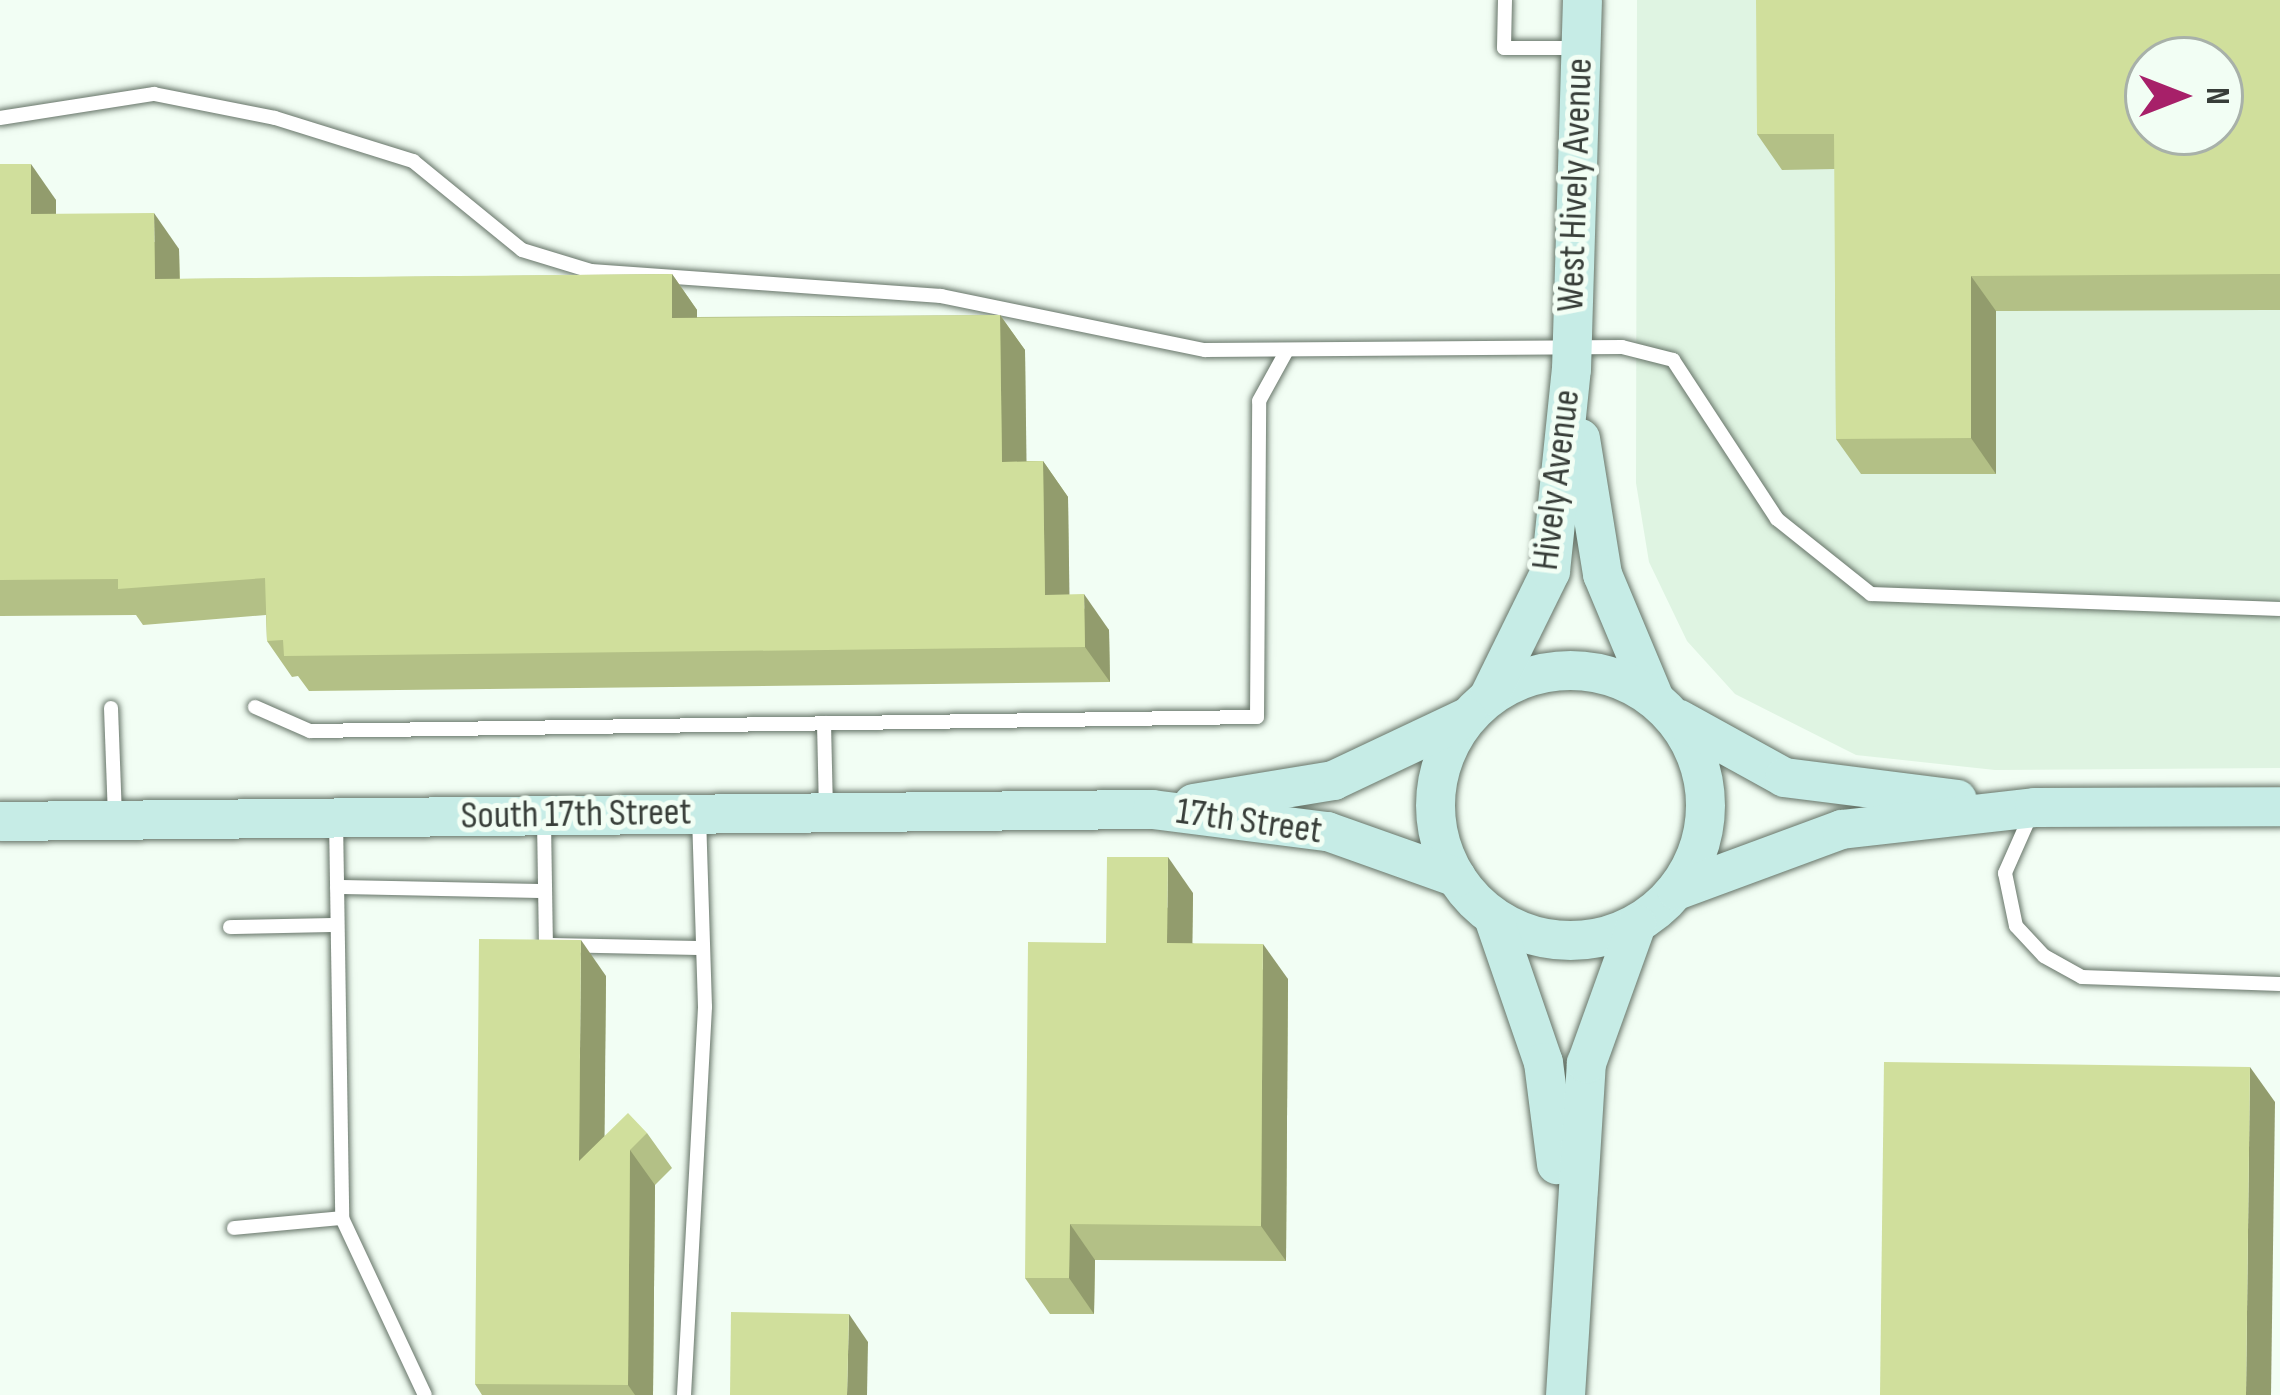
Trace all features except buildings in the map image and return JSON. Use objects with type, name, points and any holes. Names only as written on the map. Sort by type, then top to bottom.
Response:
[{"type":"street","name":"West Hively Avenue","points":[[1572,358],[1582,0]]},
{"type":"street","name":"Hively Avenue","points":[[1572,358],[1602,574],[1661,705]]},
{"type":"street","name":"Hively Avenue","points":[[1478,707],[1550,571],[1572,358]]},
{"type":"street","points":[[1566,1264],[1543,1062],[1493,917],[1456,877],[1436,789],[1478,707],[1556,670],[1608,675],[1784,777],[2034,807]]},
{"type":"street","points":[[1661,705],[1706,796],[1700,843],[1676,890]]},
{"type":"street","name":"17th Street","points":[[1152,809],[1333,780],[1478,707]]},
{"type":"street","points":[[1493,917],[1578,941],[1636,924],[1676,890],[1840,829],[2034,807],[2280,806]]},
{"type":"street","name":"17th Street","points":[[1152,809],[1327,831],[1456,877]]},
{"type":"street","name":"South 17th Street","points":[[0,821],[1152,809]]},
{"type":"street","points":[[1565,1395],[1566,1264],[1586,1063],[1636,924]]},
{"type":"lane","points":[[1505,0],[1504,47],[1580,48]]},
{"type":"lane","points":[[0,118],[154,94],[413,161],[522,250],[591,271],[941,296],[1205,350],[1673,360],[1777,519],[1871,595],[2280,609]]},
{"type":"lane","points":[[255,706],[310,731],[1257,717],[1259,401],[1286,352]]},
{"type":"lane","points":[[111,709],[115,820]]},
{"type":"lane","points":[[824,724],[826,812]]},
{"type":"lane","points":[[2034,807],[2005,874],[2016,926],[2044,956],[2082,977],[2280,985]]},
{"type":"lane","points":[[684,1395],[703,948],[698,814]]},
{"type":"lane","points":[[543,816],[547,946],[703,948]]},
{"type":"lane","points":[[336,818],[342,1218],[424,1395]]},
{"type":"lane","points":[[337,887],[545,891]]},
{"type":"lane","points":[[230,927],[338,926]]},
{"type":"lane","points":[[234,1228],[342,1218]]},
{"type":"shaded area","points":[[1637,0],[2280,0],[2280,768],[1995,770],[1856,755],[1735,694],[1687,641],[1649,562],[1636,483]]}]
